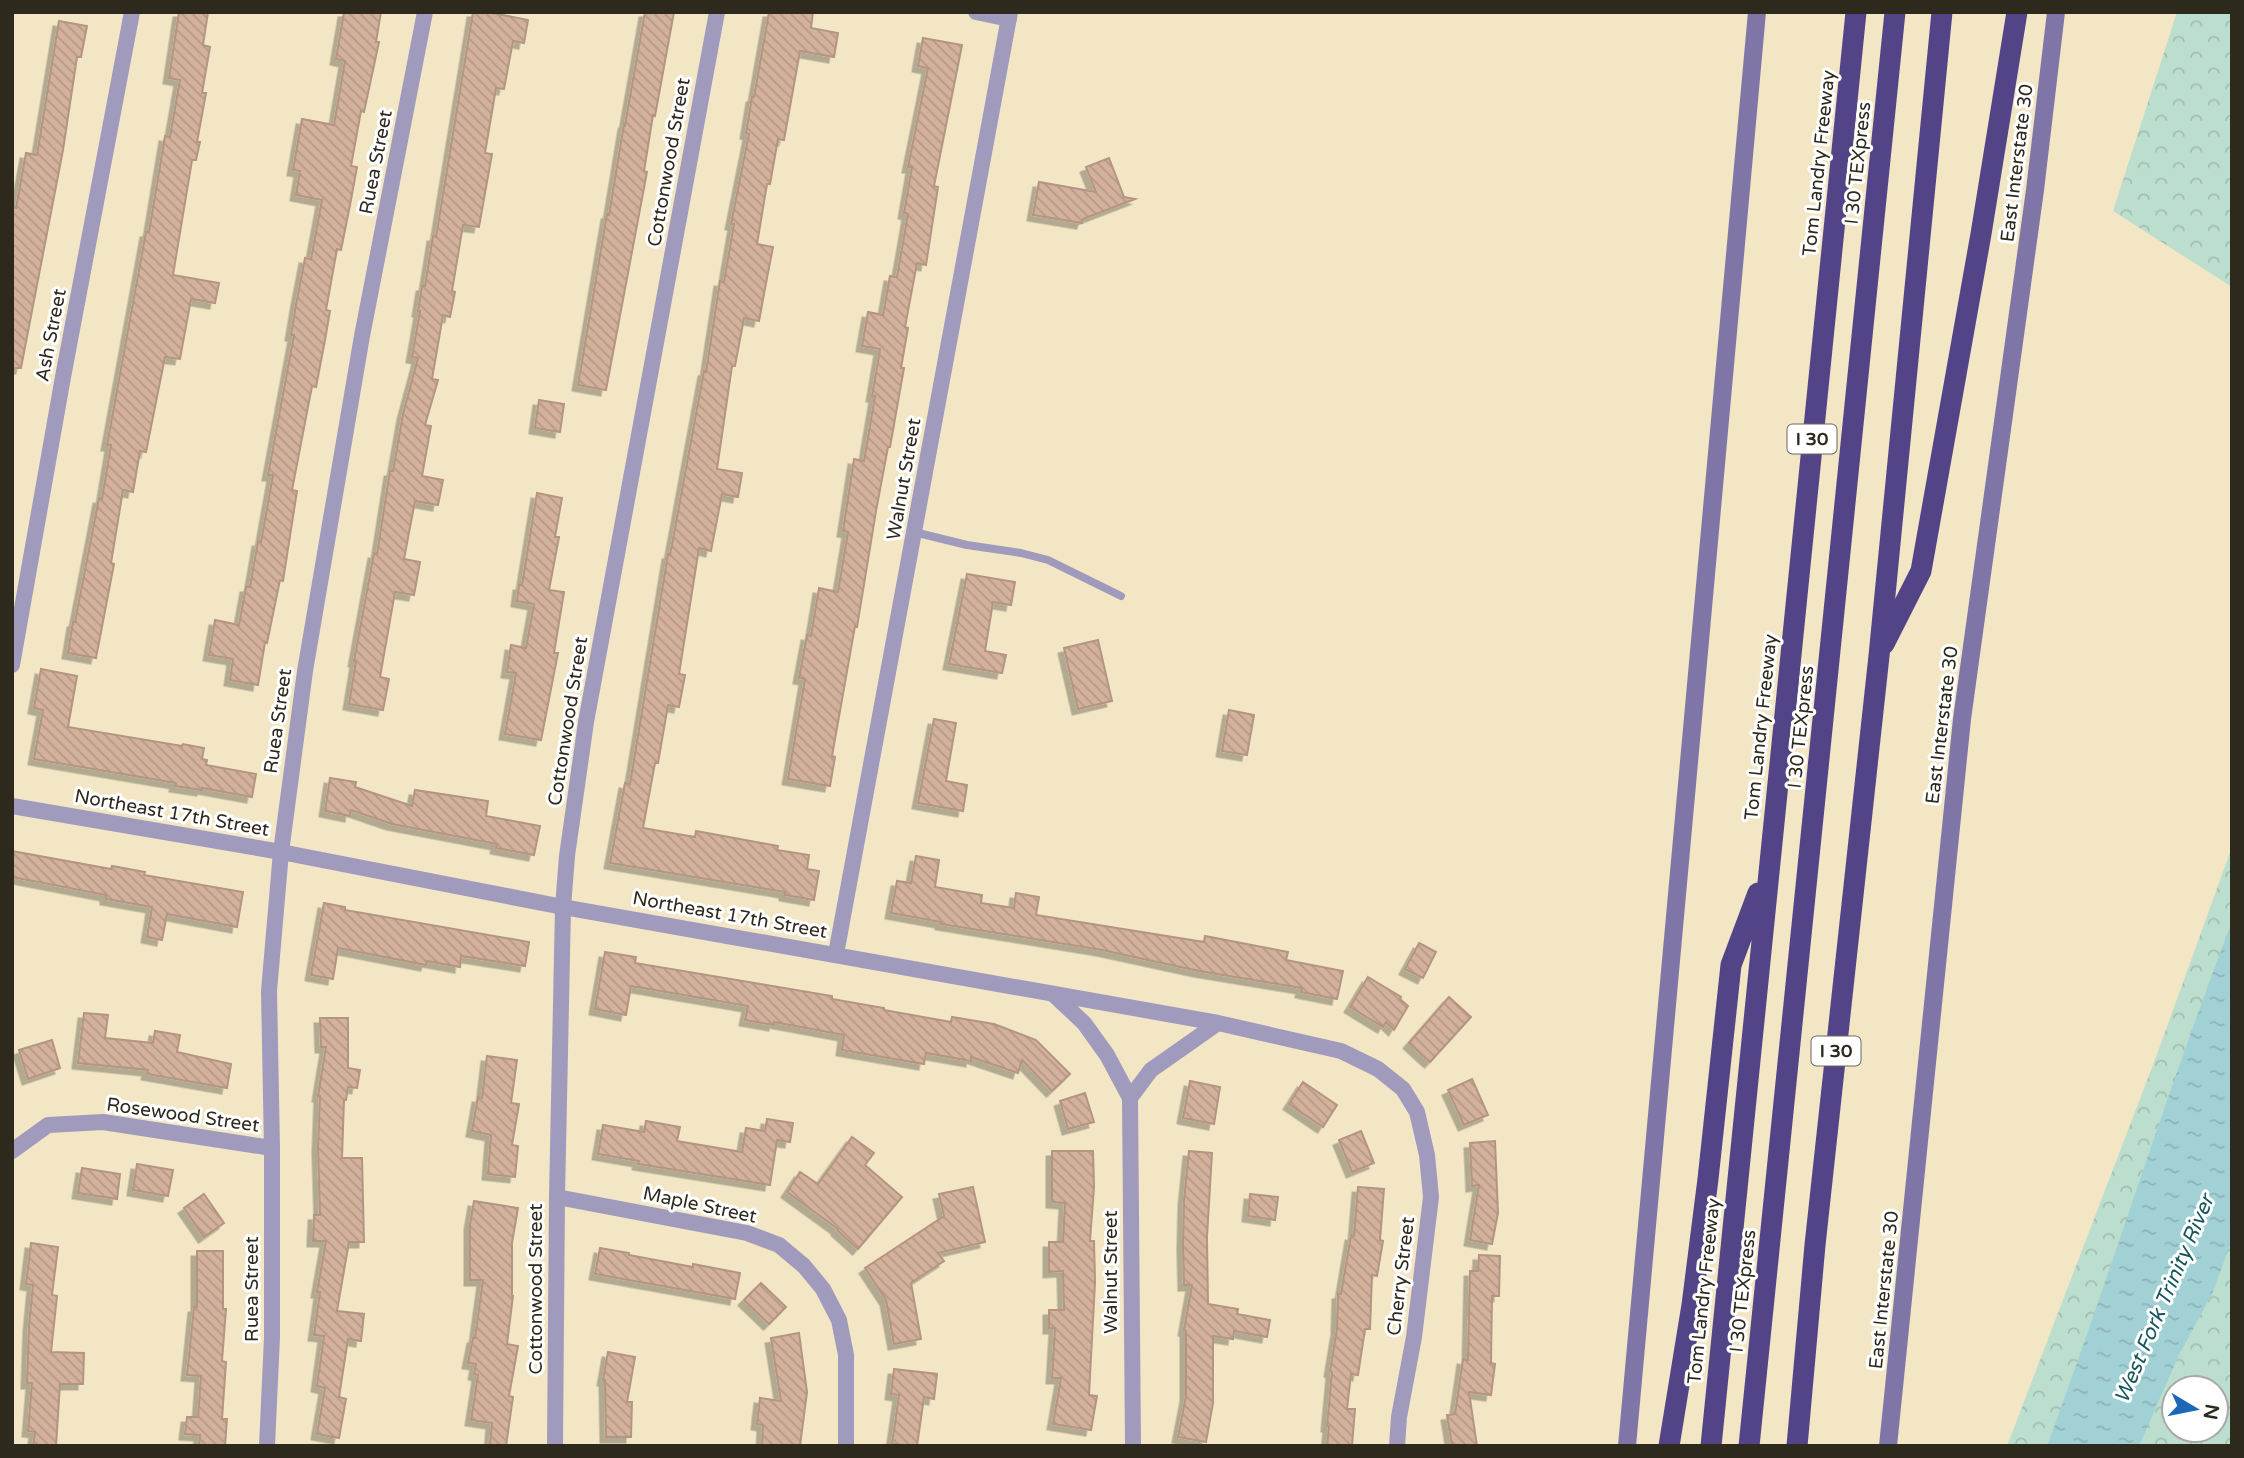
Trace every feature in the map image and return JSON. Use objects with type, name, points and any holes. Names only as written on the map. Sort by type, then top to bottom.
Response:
[{"type":"highway","name":"Tom Landry Freeway","points":[[1710,1446],[1856,12]]},
{"type":"highway","name":"I 30 TEXpress","points":[[1749,1446],[1895,12]]},
{"type":"highway","name":"I 30","points":[[1797,1446],[1815,1245],[1879,656],[1941,12]]},
{"type":"highway","points":[[1879,656],[1921,571],[2017,12]]},
{"type":"highway","points":[[1669,1446],[1694,1293],[1731,965],[1768,865]]},
{"type":"main road","points":[[1627,1446],[1757,12]]},
{"type":"main road","name":"East Interstate 30","points":[[1888,1446],[1962,719],[2035,190],[2056,12]]},
{"type":"street","name":"Ash Street","points":[[12,665],[132,12]]},
{"type":"street","name":"Ruea Street","points":[[267,1446],[272,1337],[269,991],[281,852],[305,671],[362,336],[425,12]]},
{"type":"street","name":"Cottonwood Street","points":[[555,1446],[557,1197],[563,907],[567,856],[586,722],[717,12]]},
{"type":"street","points":[[976,12],[1010,15]]},
{"type":"street","name":"Walnut Street","points":[[836,954],[1010,15]]},
{"type":"street","name":"Northeast 17th Street","points":[[12,806],[281,852],[563,907],[1218,1023],[1341,1051],[1378,1069],[1403,1089],[1417,1112]]},
{"type":"street","name":"Walnut Street","points":[[1054,994],[1084,1023],[1107,1055],[1130,1098],[1133,1446]]},
{"type":"street","points":[[1130,1098],[1151,1070],[1218,1023]]},
{"type":"street","name":"Cherry Street","points":[[1397,1446],[1431,1197],[1427,1155],[1417,1112]]},
{"type":"street","name":"Rosewood Street","points":[[12,1151],[48,1125],[103,1122],[272,1148]]},
{"type":"street","name":"Maple Street","points":[[557,1197],[747,1233],[779,1245],[804,1266],[823,1289],[839,1320],[846,1355],[845,1446]]},
{"type":"lane","points":[[914,532],[1048,560],[1121,596]]},
{"type":"green space","points":[[2177,12],[2232,12],[2232,287],[2113,211]]},
{"type":"green space","points":[[2232,847],[2232,1446],[2007,1446],[2156,1057]]},
{"type":"water","name":"West Fork Trinity River","points":[[2232,921],[2232,1240],[2212,1294],[2171,1374],[2160,1374],[2160,1398],[2139,1446],[2047,1446],[2094,1315]]},
{"type":"building","points":[[179,12],[208,12],[203,45],[210,47],[202,93],[206,93],[197,142],[200,142],[196,160],[192,160],[173,275],[219,283],[215,303],[191,299],[180,359],[165,357],[146,452],[140,451],[133,492],[123,490],[111,563],[114,564],[96,658],[68,653],[99,498],[102,499],[111,445],[107,445],[146,232],[149,232],[165,136],[170,137],[180,80],[169,78]]},
{"type":"building","points":[[344,12],[381,12],[376,42],[379,42],[364,112],[361,111],[351,166],[357,167],[341,250],[337,249],[326,310],[330,311],[325,340],[316,387],[312,386],[292,490],[297,491],[283,581],[280,580],[267,643],[265,642],[258,685],[230,680],[233,659],[209,655],[215,620],[239,625],[246,587],[250,587],[258,541],[261,542],[273,475],[268,475],[294,335],[291,335],[296,305],[305,258],[311,259],[322,200],[296,195],[300,171],[293,170],[302,119],[334,125],[345,61],[336,59]]},
{"type":"building","points":[[473,12],[528,20],[524,43],[513,41],[504,89],[496,88],[485,153],[492,154],[479,227],[463,225],[450,317],[443,315],[432,379],[438,380],[425,425],[431,426],[422,476],[443,480],[438,505],[415,501],[404,559],[420,562],[414,595],[395,592],[380,677],[389,679],[383,710],[349,704],[354,661],[374,553],[377,554],[390,471],[393,471],[403,414],[418,358],[412,357],[418,311],[433,236],[436,237]]},
{"type":"building","points":[[645,12],[674,12],[655,116],[653,115],[644,171],[647,172],[606,390],[578,385]]},
{"type":"building","points":[[769,12],[813,12],[811,28],[838,33],[834,57],[800,51],[784,140],[778,139],[757,244],[773,247],[759,321],[744,318],[735,366],[732,366],[717,469],[742,473],[738,497],[722,494],[711,551],[699,548],[679,674],[685,675],[679,707],[668,705],[643,828],[695,837],[696,831],[778,846],[777,850],[809,855],[807,869],[819,871],[814,900],[785,895],[785,892],[610,863],[625,783],[630,784],[668,554],[670,555],[704,371],[706,372],[720,281],[724,282],[734,224],[731,224],[749,134],[746,133],[752,97]]},
{"type":"building","points":[[59,21],[87,26],[81,57],[77,57],[63,150],[21,368],[12,368],[12,207],[16,208],[26,153],[37,155]]},
{"type":"building","points":[[923,38],[962,45],[934,186],[938,187],[926,265],[917,263],[905,327],[908,328],[901,368],[904,368],[857,627],[855,626],[832,756],[835,757],[830,786],[788,779],[805,679],[799,678],[807,635],[811,636],[819,588],[838,592],[848,532],[843,531],[854,459],[864,461],[880,349],[862,346],[868,312],[883,315],[890,276],[897,277],[908,214],[904,213],[912,167],[908,167],[928,68],[918,66]]},
{"type":"building","points":[[1109,158],[1124,197],[1135,199],[1083,219],[1082,223],[1033,215],[1039,182],[1096,192],[1086,167]]},
{"type":"building","points":[[539,400],[564,404],[560,432],[535,428]]},
{"type":"building","points":[[537,493],[562,498],[555,537],[559,537],[549,590],[564,592],[554,653],[558,653],[541,740],[505,734],[516,673],[507,672],[511,645],[526,648],[534,604],[517,601]]},
{"type":"building","points":[[967,574],[1015,582],[1011,605],[993,602],[985,651],[1006,655],[1002,673],[949,664]]},
{"type":"building","points":[[1098,640],[1112,701],[1078,709],[1064,648]]},
{"type":"building","points":[[41,669],[77,676],[68,727],[204,748],[202,759],[207,760],[206,765],[256,774],[252,797],[175,786],[176,783],[34,759],[43,710],[34,708]]},
{"type":"building","points":[[1229,710],[1254,715],[1247,755],[1222,751]]},
{"type":"building","points":[[934,719],[956,723],[946,781],[967,785],[963,811],[918,803]]},
{"type":"building","points":[[330,778],[356,782],[355,787],[412,806],[415,790],[488,801],[486,816],[540,826],[534,855],[496,848],[497,844],[392,824],[351,810],[350,816],[325,811]]},
{"type":"building","points":[[12,851],[111,869],[112,866],[145,872],[144,875],[243,892],[237,927],[167,914],[162,940],[147,937],[152,907],[12,877]]},
{"type":"building","points":[[916,856],[939,860],[935,887],[982,895],[981,903],[1014,908],[1016,893],[1039,897],[1036,915],[1204,942],[1205,936],[1288,952],[1286,960],[1343,971],[1337,999],[1301,992],[1302,988],[891,913],[897,881],[911,883]]},
{"type":"building","points":[[324,903],[345,907],[345,910],[529,942],[525,966],[461,956],[460,967],[427,961],[426,965],[338,948],[333,979],[311,975]]},
{"type":"building","points":[[1419,943],[1436,952],[1423,978],[1405,969]]},
{"type":"building","points":[[605,952],[636,957],[635,963],[832,996],[832,999],[884,1010],[951,1022],[952,1017],[994,1024],[1036,1040],[1070,1074],[1052,1091],[1022,1060],[1018,1073],[971,1057],[971,1061],[926,1053],[924,1064],[842,1050],[844,1035],[774,1022],[774,1025],[745,1020],[748,1006],[631,986],[626,1015],[595,1009]]},
{"type":"building","points":[[1368,977],[1401,997],[1408,1006],[1394,1030],[1386,1022],[1383,1027],[1350,1007]]},
{"type":"building","points":[[1449,997],[1471,1017],[1430,1062],[1409,1043]]},
{"type":"building","points":[[84,1013],[108,1015],[105,1038],[153,1043],[155,1031],[180,1035],[177,1052],[231,1064],[227,1088],[147,1074],[148,1070],[78,1063]]},
{"type":"building","points":[[320,1018],[348,1018],[348,1068],[360,1070],[357,1088],[348,1087],[344,1100],[342,1158],[362,1158],[364,1242],[349,1242],[337,1311],[364,1314],[361,1341],[348,1339],[339,1397],[346,1399],[339,1438],[317,1434],[325,1388],[317,1386],[324,1336],[314,1335],[320,1292],[317,1292],[326,1241],[313,1241],[314,1215],[320,1215],[318,1096],[326,1047],[321,1047]]},
{"type":"building","points":[[52,1040],[60,1068],[28,1079],[19,1050]]},
{"type":"building","points":[[487,1056],[517,1060],[511,1103],[519,1104],[512,1145],[518,1146],[515,1177],[488,1174],[491,1135],[472,1131],[478,1097],[482,1098]]},
{"type":"building","points":[[1472,1079],[1488,1115],[1464,1125],[1448,1090]]},
{"type":"building","points":[[1190,1081],[1220,1087],[1214,1124],[1183,1118]]},
{"type":"building","points":[[1303,1082],[1337,1105],[1323,1127],[1289,1104]]},
{"type":"building","points":[[1085,1093],[1094,1122],[1068,1129],[1060,1101]]},
{"type":"building","points":[[767,1119],[793,1123],[790,1142],[777,1140],[770,1185],[638,1164],[639,1161],[598,1154],[603,1125],[644,1132],[646,1121],[680,1127],[677,1141],[742,1152],[746,1128],[765,1131]]},
{"type":"building","points":[[1361,1131],[1374,1163],[1352,1172],[1339,1140]]},
{"type":"building","points":[[852,1137],[874,1153],[865,1165],[902,1197],[858,1249],[838,1229],[787,1192],[800,1172],[818,1184]]},
{"type":"building","points":[[1495,1141],[1498,1213],[1492,1244],[1470,1240],[1479,1185],[1472,1186],[1470,1143]]},
{"type":"building","points":[[1052,1151],[1093,1151],[1094,1187],[1090,1241],[1094,1241],[1095,1282],[1089,1395],[1097,1396],[1091,1430],[1053,1424],[1061,1378],[1052,1378],[1055,1328],[1049,1328],[1049,1310],[1064,1310],[1063,1271],[1049,1272],[1049,1242],[1063,1242],[1065,1203],[1052,1202]]},
{"type":"building","points":[[1189,1151],[1212,1153],[1207,1237],[1208,1304],[1238,1309],[1237,1314],[1270,1320],[1267,1337],[1234,1331],[1233,1339],[1213,1336],[1213,1403],[1206,1442],[1178,1437],[1186,1396],[1184,1330],[1192,1285],[1184,1285],[1183,1245]]},
{"type":"building","points":[[137,1164],[173,1170],[168,1196],[133,1190]]},
{"type":"building","points":[[82,1168],[120,1174],[117,1199],[78,1193]]},
{"type":"building","points":[[973,1187],[985,1242],[938,1253],[944,1261],[911,1283],[921,1339],[894,1344],[886,1300],[865,1268],[944,1216],[939,1194]]},
{"type":"building","points":[[1358,1187],[1384,1189],[1380,1240],[1383,1241],[1377,1276],[1372,1275],[1370,1329],[1365,1329],[1358,1375],[1351,1374],[1347,1409],[1355,1409],[1352,1446],[1327,1446],[1330,1371],[1337,1329],[1338,1294],[1341,1294],[1351,1235],[1354,1236]]},
{"type":"building","points":[[204,1194],[224,1223],[204,1237],[184,1208]]},
{"type":"building","points":[[1250,1194],[1278,1197],[1275,1220],[1248,1216]]},
{"type":"building","points":[[474,1201],[518,1208],[512,1243],[513,1296],[507,1344],[518,1346],[509,1396],[513,1397],[506,1446],[490,1446],[492,1423],[471,1420],[478,1375],[474,1374],[476,1364],[468,1363],[475,1338],[483,1280],[470,1280],[470,1224]]},
{"type":"building","points":[[31,1243],[58,1247],[52,1295],[57,1296],[51,1352],[84,1353],[83,1384],[60,1384],[56,1446],[33,1446],[35,1432],[28,1431],[32,1383],[27,1383],[33,1285],[26,1284]]},
{"type":"building","points":[[600,1248],[693,1267],[693,1264],[740,1273],[735,1299],[595,1274]]},
{"type":"building","points":[[197,1251],[223,1251],[223,1309],[226,1309],[222,1361],[226,1362],[222,1419],[227,1419],[225,1446],[199,1446],[200,1435],[185,1434],[187,1417],[198,1417],[201,1376],[187,1375],[194,1307],[197,1307]]},
{"type":"building","points":[[1479,1255],[1500,1256],[1499,1296],[1492,1296],[1491,1363],[1495,1364],[1491,1395],[1469,1392],[1477,1446],[1452,1446],[1447,1415],[1455,1414],[1463,1359],[1468,1360],[1470,1271],[1478,1271]]},
{"type":"building","points":[[761,1283],[786,1307],[769,1324],[744,1300]]},
{"type":"building","points":[[799,1333],[807,1392],[800,1446],[762,1446],[763,1425],[757,1424],[760,1398],[781,1401],[771,1338]]},
{"type":"building","points":[[608,1352],[635,1357],[627,1402],[632,1402],[631,1437],[606,1437],[603,1380]]},
{"type":"building","points":[[894,1369],[937,1374],[934,1399],[924,1397],[917,1446],[892,1444],[899,1395],[891,1394]]}]
